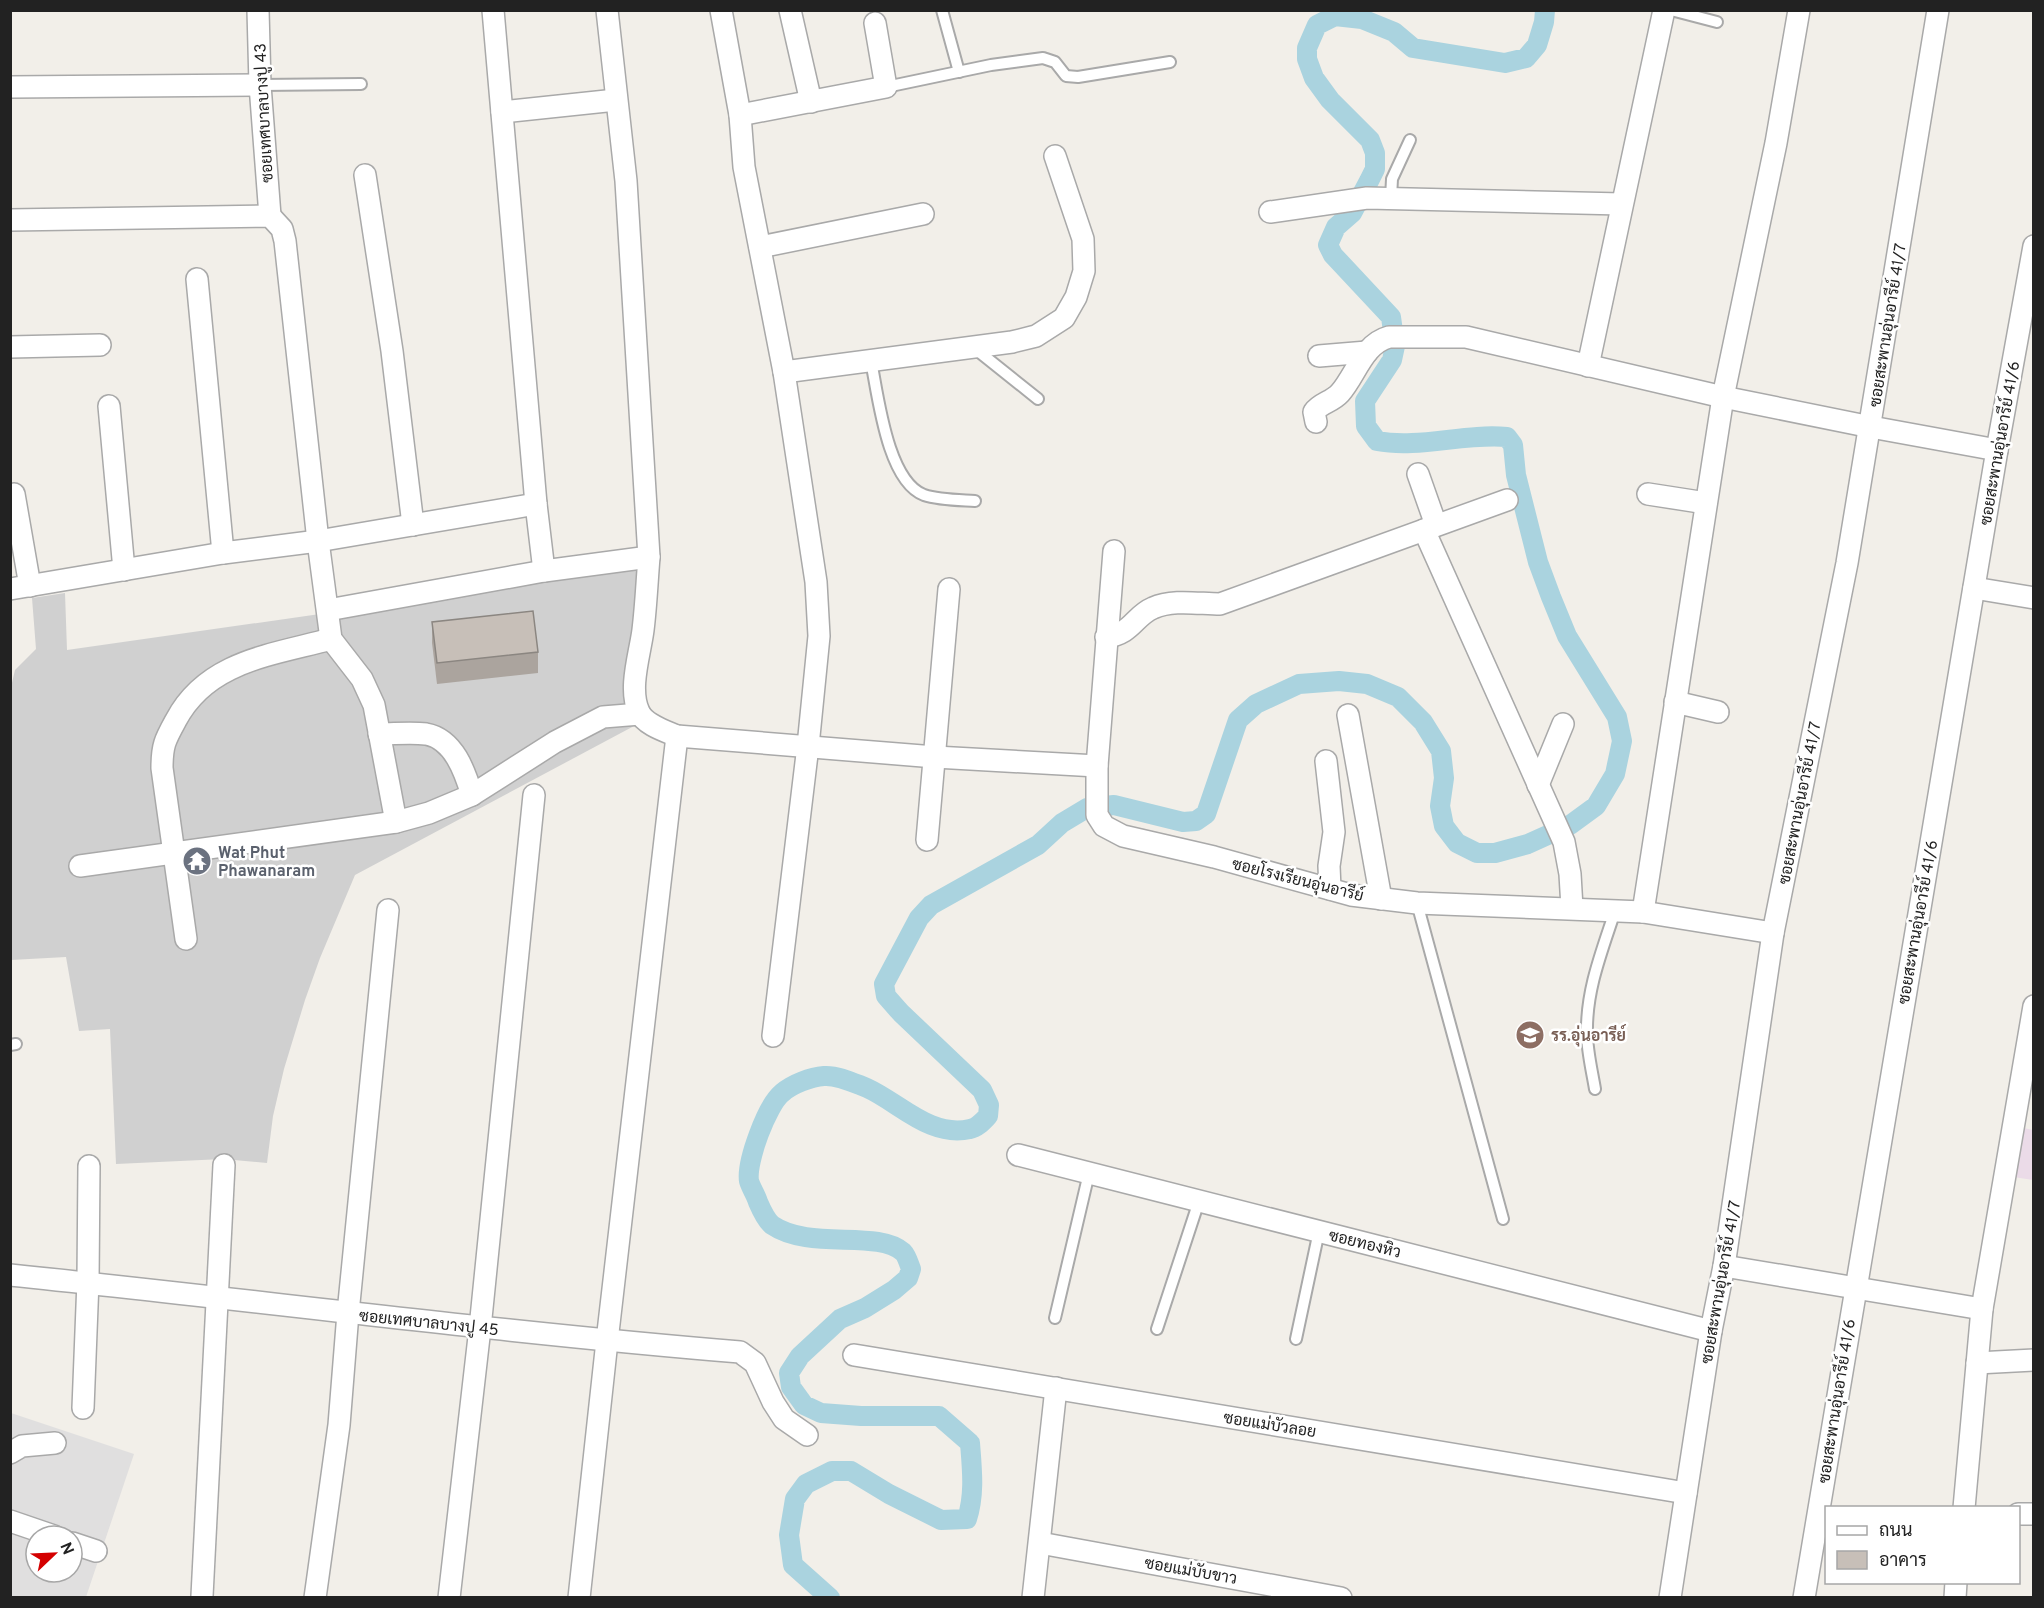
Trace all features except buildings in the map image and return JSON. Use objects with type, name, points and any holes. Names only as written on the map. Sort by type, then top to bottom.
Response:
[{"type":"street","name":"ซอยเทศบาลบางปู 43","points":[[258,10],[260,84],[270,216]]},
{"type":"street","points":[[493,10],[536,504],[544,571]]},
{"type":"street","points":[[607,10],[626,181],[649,556],[635,684],[636,701],[640,714],[659,728],[677,736],[935,757],[1097,765]]},
{"type":"street","points":[[721,10],[740,115],[744,167],[784,372],[816,582],[819,636],[773,1036]]},
{"type":"street","points":[[790,10],[812,102]]},
{"type":"street","points":[[1588,366],[1664,10]]},
{"type":"street","points":[[1643,912],[1724,397],[1776,143],[1799,10]]},
{"type":"street","name":"ซอยสะพานอุ่นอารีย์ 41/7","points":[[1670,1598],[1711,1331],[1724,1266],[1773,933],[1847,562],[1938,10]]},
{"type":"street","points":[[740,115],[886,87],[875,23]]},
{"type":"street","points":[[10,87],[260,84]]},
{"type":"street","points":[[502,112],[616,100]]},
{"type":"street","points":[[784,372],[1012,342],[1036,336],[1064,318],[1076,297],[1084,271],[1083,239],[1054,156]]},
{"type":"street","points":[[365,175],[392,351],[413,525]]},
{"type":"street","points":[[1270,212],[1358,200],[1391,198],[1622,204]]},
{"type":"street","points":[[760,247],[923,214]]},
{"type":"street","points":[[10,220],[270,216],[282,229],[331,639],[362,679],[374,705],[396,822]]},
{"type":"street","name":"ซอยสะพานอุ่นอารีย์ 41/6","points":[[1804,1598],[1997,450],[2034,246]]},
{"type":"street","points":[[196,279],[223,553]]},
{"type":"street","points":[[1316,422],[1314,412],[1318,406],[1333,400],[1341,393],[1367,352],[1381,339],[1466,337],[1724,397],[1997,450]]},
{"type":"street","points":[[10,347],[100,345]]},
{"type":"street","points":[[1319,356],[1367,352]]},
{"type":"street","points":[[109,406],[124,570]]},
{"type":"street","points":[[1418,474],[1430,528],[1538,786],[1560,833],[1570,874],[1572,908]]},
{"type":"street","points":[[14,494],[20,588],[223,553],[318,541],[536,504]]},
{"type":"street","points":[[1648,494],[1706,503]]},
{"type":"street","points":[[1106,637],[1122,633],[1153,608],[1170,603],[1220,604],[1507,500]]},
{"type":"street","name":"ซอยโรงเรียนอุ่นอารีย์","points":[[1114,551],[1097,765],[1097,807],[1104,826],[1123,836],[1214,857],[1329,889],[1381,899],[1417,903],[1643,912],[1773,933]]},
{"type":"street","points":[[328,610],[544,571],[649,556]]},
{"type":"street","points":[[1974,588],[2034,598]]},
{"type":"street","points":[[927,840],[949,589]]},
{"type":"street","points":[[186,939],[162,768],[162,746],[180,712],[199,689],[217,674],[242,663],[331,639]]},
{"type":"street","points":[[1675,702],[1718,712]]},
{"type":"street","points":[[81,867],[396,822],[429,813],[472,795],[585,725],[603,717],[640,714]]},
{"type":"street","points":[[1348,715],[1381,899]]},
{"type":"street","points":[[1538,786],[1563,724]]},
{"type":"street","points":[[379,734],[427,734],[444,742],[456,756],[467,777],[472,795]]},
{"type":"street","points":[[579,1598],[677,736]]},
{"type":"street","points":[[1326,761],[1334,832],[1329,866],[1329,889]]},
{"type":"street","points":[[449,1598],[480,1328],[534,795]]},
{"type":"street","points":[[315,1598],[339,1425],[388,910]]},
{"type":"street","points":[[1964,1506],[1982,1309],[2034,1006]]},
{"type":"street","name":"ซอยทองหิว","points":[[1018,1155],[1711,1331]]},
{"type":"street","points":[[202,1596],[224,1165]]},
{"type":"street","points":[[83,1408],[88,1281],[89,1166]]},
{"type":"street","points":[[1724,1266],[1982,1309]]},
{"type":"street","name":"ซอยเทศบาลบางปู 45","points":[[10,1275],[88,1281],[480,1328],[740,1352],[755,1363],[773,1402],[784,1419],[807,1435]]},
{"type":"street","name":"ซอยแม่บัวลอย","points":[[854,1355],[1686,1492]]},
{"type":"street","points":[[1977,1363],[2034,1360]]},
{"type":"street","points":[[1033,1598],[1056,1388]]},
{"type":"street","points":[[10,1453],[22,1446],[55,1443]]},
{"type":"street","name":"ซอยแม่บับขาว","points":[[1040,1543],[1341,1598]]},
{"type":"street","points":[[84,1546],[96,1551]]},
{"type":"lane","points":[[942,10],[959,72]]},
{"type":"lane","points":[[1671,10],[1717,22]]},
{"type":"lane","points":[[886,87],[1042,57],[1055,62],[1066,76],[1078,77],[1170,62]]},
{"type":"lane","points":[[260,84],[361,84]]},
{"type":"lane","points":[[1391,198],[1392,179],[1410,140]]},
{"type":"lane","points":[[973,347],[1038,399]]},
{"type":"lane","points":[[871,361],[895,464],[908,482],[923,494],[975,501]]},
{"type":"lane","points":[[1417,903],[1503,1220]]},
{"type":"lane","points":[[1595,1089],[1586,1035],[1588,1001],[1593,978],[1616,910]]},
{"type":"lane","points":[[1055,1318],[1089,1173]]},
{"type":"lane","points":[[1157,1329],[1199,1201]]},
{"type":"lane","points":[[1296,1339],[1319,1231]]},
{"type":"shaded area","name":"Wat Phut Phawanaram","points":[[643,561],[628,706],[634,726],[355,875],[305,1000],[284,1069],[273,1116],[267,1163],[223,1159],[116,1164],[110,1029],[79,1031],[66,957],[11,960],[11,687],[15,670],[36,649],[32,598],[65,593],[67,650],[313,615]]},
{"type":"shaded area","points":[[2019,1127],[2033,1130],[2033,1180],[2007,1176]]},
{"type":"shaded area","points":[[11,1413],[134,1454],[86,1597],[11,1598]]},
{"type":"waterway","points":[[830,1598],[793,1565],[789,1535],[795,1499],[806,1484],[832,1471],[851,1471],[889,1494],[941,1520],[967,1519],[972,1491],[970,1443],[939,1416],[861,1416],[821,1413],[804,1405],[791,1387],[789,1373],[800,1356],[840,1319],[865,1308],[894,1290],[908,1278],[911,1269],[903,1252],[891,1245],[860,1240],[805,1237],[787,1233],[772,1225],[764,1214],[751,1186],[749,1172],[759,1134],[776,1099],[791,1087],[813,1078],[824,1076],[840,1078],[867,1088],[916,1118],[942,1128],[955,1130],[973,1128],[988,1116],[989,1105],[982,1090],[886,996],[884,984],[919,918],[931,905],[1038,845],[1062,823],[1087,808],[1114,805],[1183,822],[1196,821],[1206,814],[1238,720],[1256,704],[1299,684],[1339,681],[1367,684],[1398,697],[1423,722],[1441,751],[1444,778],[1440,806],[1444,826],[1457,843],[1477,853],[1495,853],[1528,844],[1570,825],[1596,806],[1615,774],[1622,741],[1617,717],[1567,636],[1551,597],[1538,562],[1516,475],[1513,445],[1507,437],[1491,436],[1409,443],[1377,441],[1366,426],[1365,401],[1392,360],[1395,346],[1391,317],[1333,255],[1328,245],[1336,227],[1352,213],[1369,181],[1375,169],[1375,153],[1370,140],[1330,100],[1314,78],[1307,59],[1307,48],[1317,25],[1335,16],[1362,19],[1394,32],[1413,48],[1505,63],[1526,58],[1537,45],[1545,10]]},
{"type":"place","name":"Wat Phut Phawanaram","points":[[197,861]]},
{"type":"place","name":"รร.อุ่นอารีย์","points":[[1530,1035]]}]
